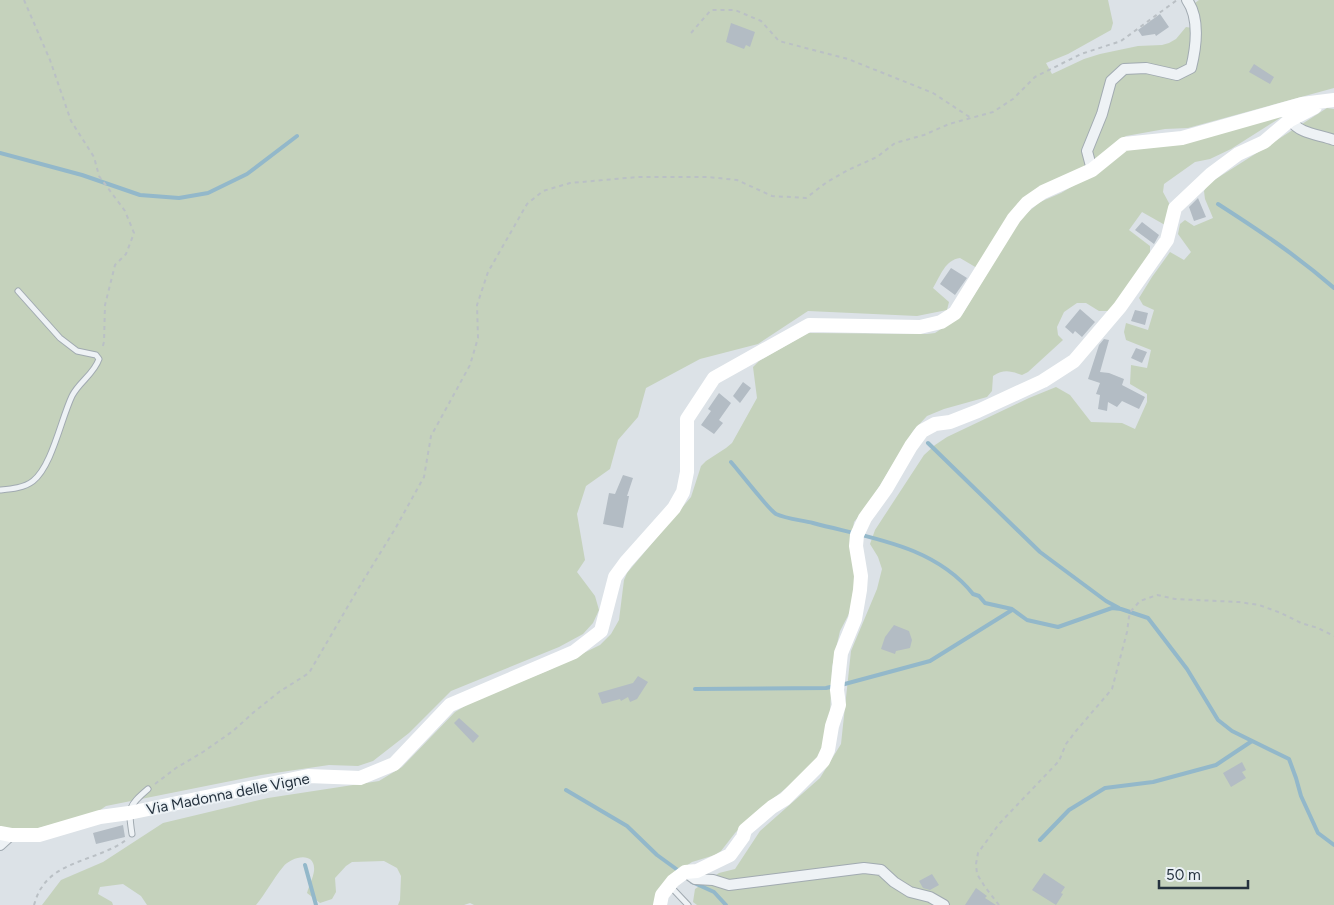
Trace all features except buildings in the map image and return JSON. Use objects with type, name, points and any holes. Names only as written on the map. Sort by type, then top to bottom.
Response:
[{"type":"street","points":[[1092,170],[1087,151],[1102,114],[1111,81],[1124,69],[1146,68],[1177,75],[1191,68],[1195,51],[1194,28],[1191,6],[1187,0]]},
{"type":"street","name":"Via Madonna delle Vigne","points":[[6,834],[39,835],[100,817],[129,813],[308,776],[360,778],[394,764],[450,705],[574,652],[601,631],[615,577],[674,508],[683,492],[687,472],[687,419],[714,378],[809,325],[920,328],[941,322],[955,313],[1014,218],[1027,203],[1043,192],[1092,170],[1124,144],[1182,138],[1302,104],[1330,100]]},
{"type":"street","name":"Via Madonna delle Vigne","points":[[685,872],[697,871],[730,855],[743,837],[745,830],[772,807],[786,799],[823,761],[828,750],[832,726],[839,705],[837,690],[841,653],[854,619],[860,590],[861,576],[856,546],[857,535],[865,518],[922,432],[936,424],[950,422],[1035,385],[1056,374],[1074,361],[1120,307],[1167,240],[1175,208],[1211,174],[1238,154],[1264,142],[1290,120],[1330,100]]},
{"type":"street","points":[[1290,120],[1298,129],[1304,132],[1334,140]]},
{"type":"street","points":[[0,845],[3,844],[6,834]]},
{"type":"street","points":[[660,905],[662,895],[673,881],[685,872],[695,879],[713,880],[729,885],[864,868],[881,870],[894,882],[910,892],[930,897],[944,905]]},
{"type":"lane","points":[[0,490],[22,487],[34,481],[45,468],[73,394],[96,367],[99,359],[96,355],[77,352],[60,338],[18,291]]},
{"type":"lane","points":[[132,834],[130,807],[148,789]]},
{"type":"lane","points":[[669,886],[688,905]]},
{"type":"path","points":[[24,0],[50,60],[71,121],[94,157],[99,176],[125,211],[134,233],[126,254],[115,265],[105,305],[104,342],[99,359]]},
{"type":"path","points":[[148,789],[176,768],[233,731],[280,692],[309,673],[424,477],[431,436],[470,364],[478,338],[477,305],[488,272],[527,204],[544,191],[570,183],[638,177],[708,177],[736,180],[772,196],[806,198],[827,182],[877,157],[895,143],[924,135],[949,124],[993,112],[1013,99],[1035,77],[1081,54],[1120,41],[1177,0]]},
{"type":"path","points":[[691,33],[711,10],[736,10],[761,21],[779,41],[848,59],[933,93],[971,118]]},
{"type":"path","points":[[998,905],[984,888],[977,874],[978,853],[999,824],[1059,762],[1066,744],[1076,730],[1112,689],[1127,632],[1129,617],[1131,611],[1140,601],[1157,595],[1175,599],[1239,602],[1259,605],[1334,636]]},
{"type":"path","points":[[34,905],[42,886],[56,871],[118,846],[132,834]]},
{"type":"green space","points":[[0,0],[1108,0],[1113,23],[1111,30],[1068,54],[1046,63],[1052,74],[1084,59],[1100,54],[1138,46],[1169,43],[1176,39],[1186,27],[1199,29],[1195,3],[1199,0],[1334,0],[1334,88],[1188,128],[1165,129],[1126,136],[1117,141],[1085,167],[1050,183],[977,268],[960,258],[947,265],[933,288],[949,302],[947,310],[917,316],[808,311],[758,344],[700,359],[646,388],[638,417],[618,440],[610,469],[586,486],[577,514],[585,560],[577,572],[595,596],[599,610],[593,623],[583,634],[559,647],[451,691],[409,733],[373,761],[358,766],[329,765],[261,775],[106,806],[93,815],[34,829],[5,828],[0,826]]},
{"type":"green space","points":[[1327,108],[1334,109],[1334,905],[697,905],[693,902],[695,889],[719,873],[735,869],[760,831],[820,778],[841,744],[851,651],[877,589],[882,569],[878,557],[870,544],[875,530],[924,455],[947,437],[1056,387],[1070,395],[1091,422],[1122,423],[1135,429],[1147,402],[1147,394],[1130,384],[1131,365],[1147,368],[1151,350],[1126,340],[1124,332],[1126,323],[1148,330],[1154,310],[1143,305],[1139,298],[1170,252],[1184,260],[1191,252],[1178,234],[1180,224],[1185,220],[1194,226],[1213,218],[1205,199],[1204,191],[1208,184]]},
{"type":"green space","points":[[1288,113],[1231,149],[1210,159],[1195,162],[1164,184],[1163,192],[1170,205],[1165,225],[1142,212],[1129,230],[1150,246],[1150,254],[1110,311],[1099,311],[1086,303],[1077,303],[1064,312],[1057,327],[1058,335],[1063,340],[1028,372],[1022,375],[1007,371],[1000,372],[993,376],[992,391],[987,397],[944,409],[927,416],[913,431],[868,505],[854,522],[850,546],[855,575],[851,610],[840,631],[832,667],[830,715],[823,747],[814,763],[794,782],[756,812],[735,833],[721,851],[715,855],[692,862],[674,874],[656,905],[474,905],[470,903],[464,905],[398,905],[401,876],[397,868],[384,861],[352,862],[335,878],[336,892],[332,899],[320,903],[307,893],[314,865],[311,860],[303,857],[292,860],[283,867],[256,905],[147,905],[141,896],[123,884],[100,887],[98,894],[112,902],[113,905],[42,905],[61,880],[103,862],[163,823],[268,798],[379,781],[402,767],[455,712],[473,701],[547,671],[600,645],[611,634],[619,620],[624,580],[627,573],[691,497],[701,466],[732,443],[757,398],[753,367],[759,361],[808,333],[935,333],[962,315],[1021,218],[1040,202],[1061,193],[1088,177],[1126,150]]},
{"type":"waterway","points":[[0,153],[82,175],[140,195],[179,198],[208,193],[247,174],[297,136]]},
{"type":"waterway","points":[[1218,204],[1277,244],[1334,288]]},
{"type":"waterway","points":[[928,443],[1040,552],[1106,601],[1119,608]]},
{"type":"waterway","points":[[731,462],[776,514],[878,539],[920,554],[939,564],[957,577],[973,594],[979,596],[985,603],[1012,609],[1027,620],[1058,627],[1112,608],[1148,618],[1187,669],[1218,720],[1232,731],[1289,759],[1301,796],[1318,833],[1334,845]]},
{"type":"waterway","points":[[841,685],[930,661],[1012,610]]},
{"type":"waterway","points":[[695,689],[826,688],[835,686]]},
{"type":"waterway","points":[[1040,840],[1069,810],[1105,788],[1153,782],[1216,765],[1252,741]]},
{"type":"waterway","points":[[566,790],[627,826],[657,855],[679,871]]},
{"type":"waterway","points":[[305,865],[316,905]]},
{"type":"waterway","points":[[692,882],[714,892],[726,905]]}]
